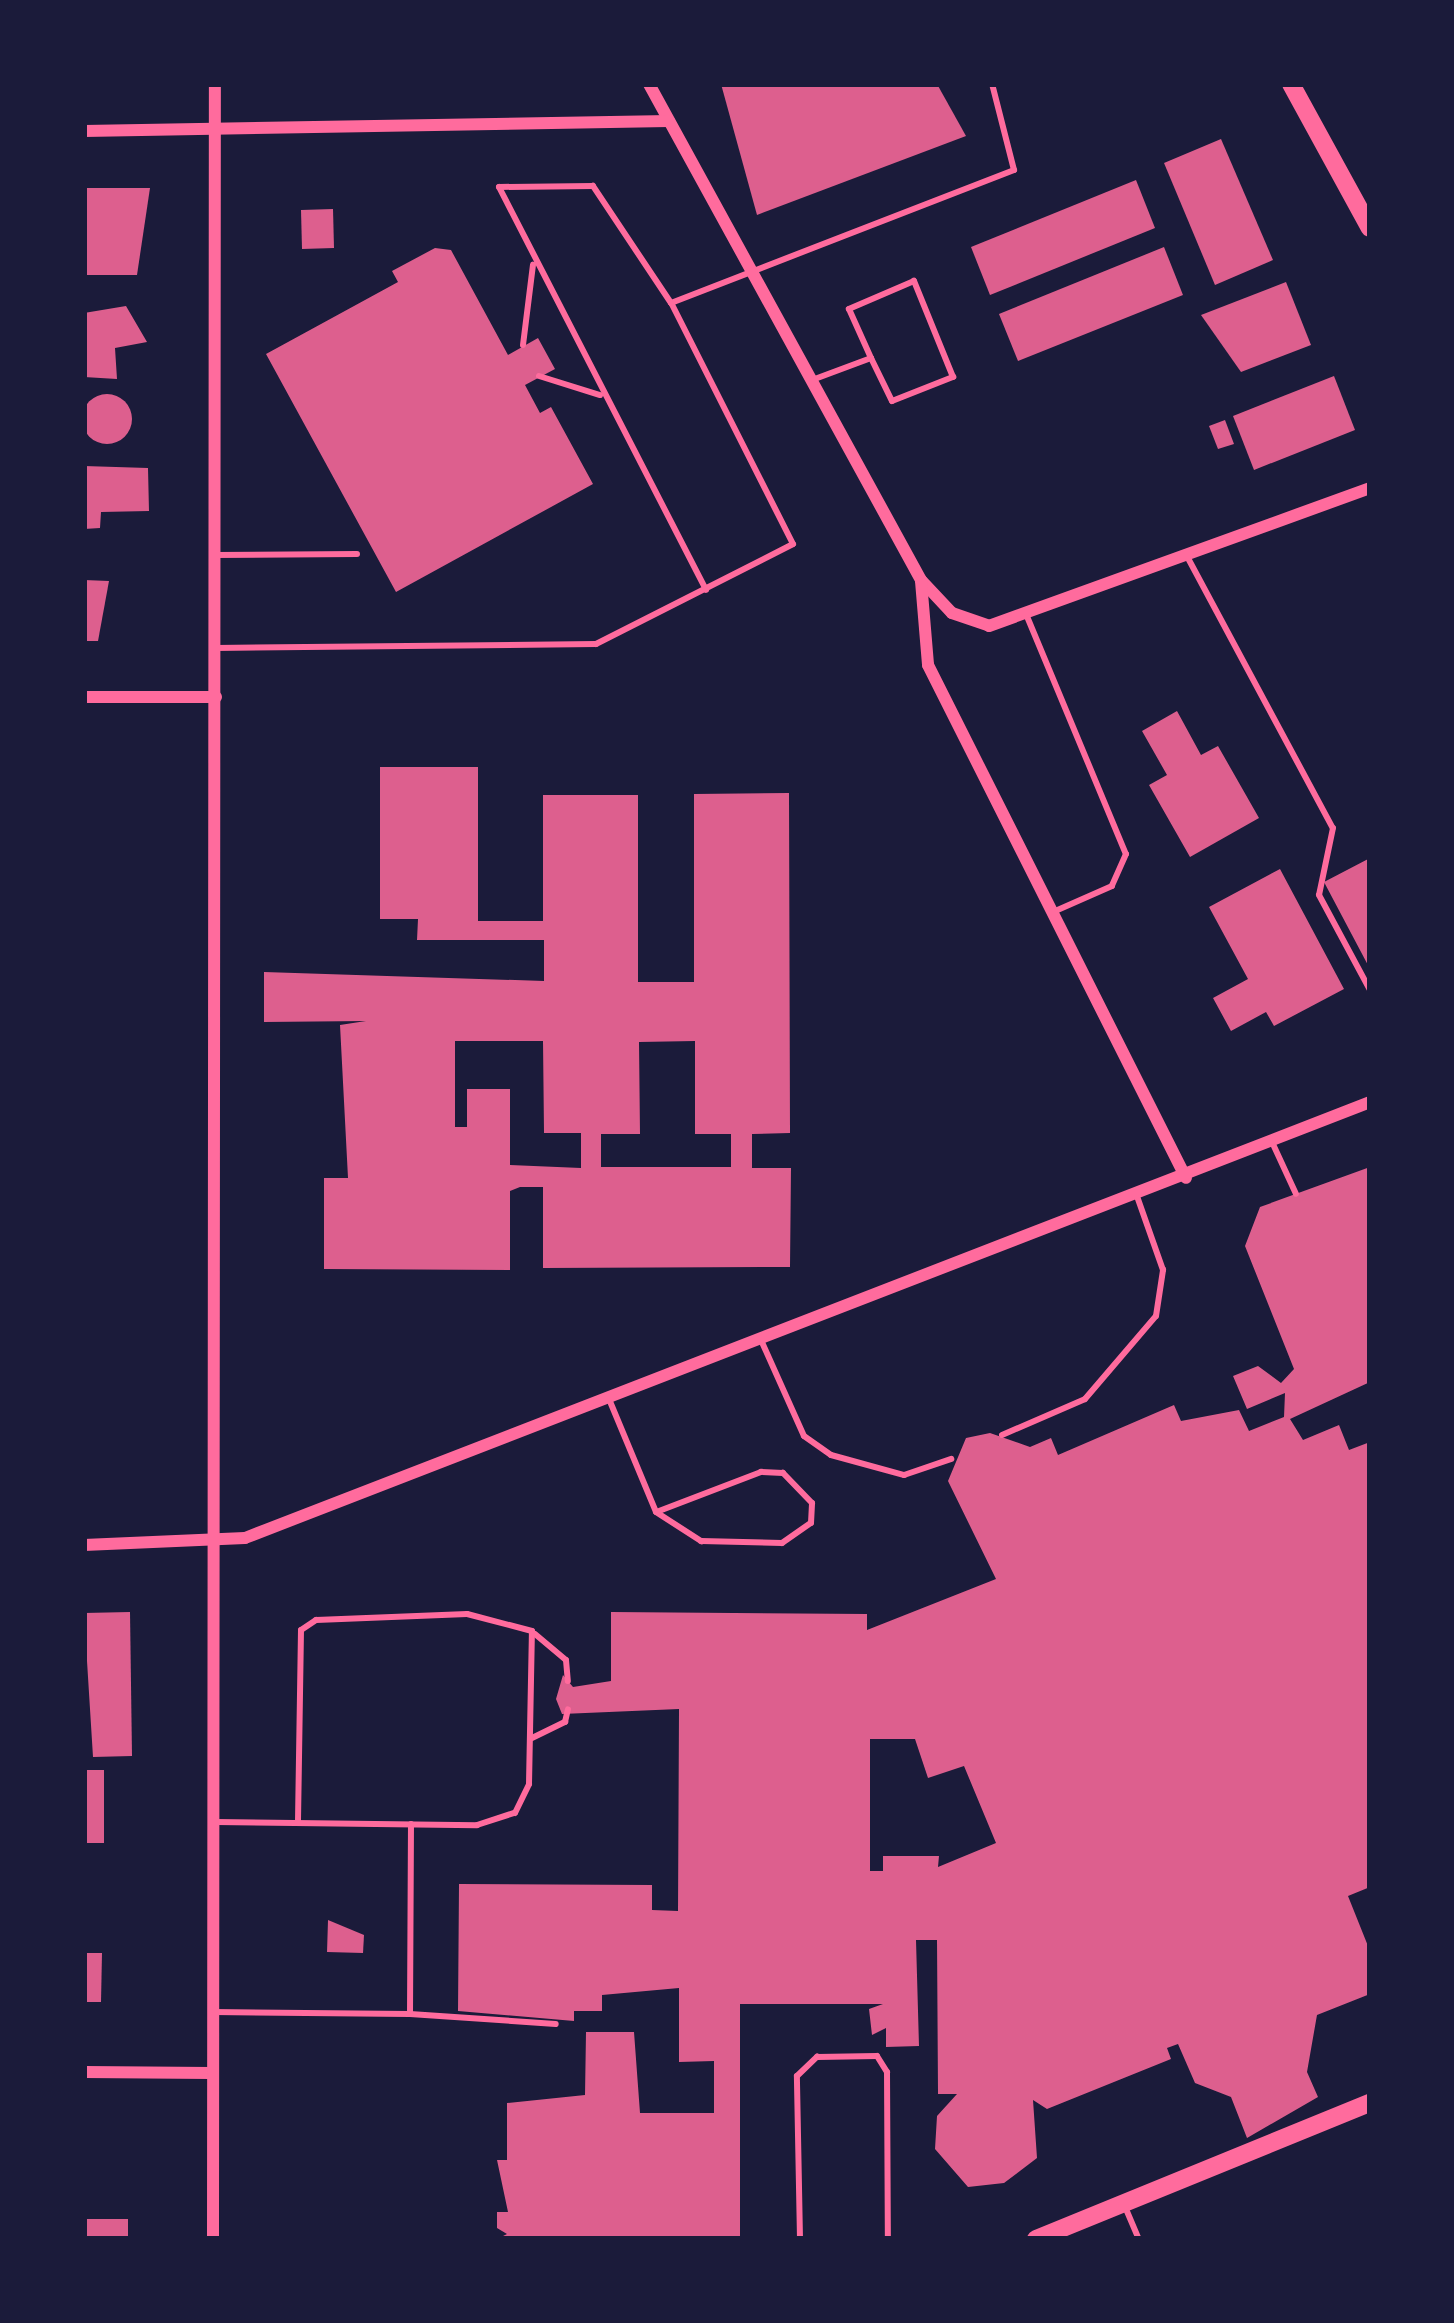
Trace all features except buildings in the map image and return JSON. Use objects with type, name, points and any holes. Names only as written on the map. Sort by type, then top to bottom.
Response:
[{"type":"main road","points":[[1291,84],[1370,228]]},
{"type":"main road","points":[[1036,2239],[1370,2103]]},
{"type":"street","points":[[213,2239],[212,2012],[221,1545],[215,84]]},
{"type":"street","points":[[649,84],[921,580],[952,613],[989,626],[1189,560],[1370,488]]},
{"type":"street","points":[[84,131],[669,121]]},
{"type":"street","points":[[921,580],[928,665],[1186,1178]]},
{"type":"street","points":[[84,698],[216,697]]},
{"type":"street","points":[[84,1545],[221,1545],[1186,1178],[1370,1102]]},
{"type":"street","points":[[84,2072],[212,2073]]},
{"type":"lane","points":[[671,304],[1014,170],[992,84]]},
{"type":"lane","points":[[214,647],[596,644],[706,590],[793,544],[671,304],[593,187],[499,187],[533,265],[706,590]]},
{"type":"lane","points":[[523,345],[533,265]]},
{"type":"lane","points":[[914,281],[953,377],[892,401],[871,358],[849,309],[914,281]]},
{"type":"lane","points":[[812,380],[871,358]]},
{"type":"lane","points":[[539,376],[600,394]]},
{"type":"lane","points":[[214,555],[357,554]]},
{"type":"lane","points":[[1189,560],[1333,828],[1319,895],[1370,990]]},
{"type":"lane","points":[[1026,614],[1126,854],[1112,886],[1051,914]]},
{"type":"lane","points":[[1272,1142],[1296,1194]]},
{"type":"lane","points":[[1002,1435],[1085,1400],[1156,1316],[1162,1270],[1137,1196]]},
{"type":"lane","points":[[761,1340],[804,1436],[831,1455],[904,1475],[951,1460]]},
{"type":"lane","points":[[609,1399],[656,1512],[736,1547],[782,1543],[811,1523],[812,1503],[783,1473],[760,1472],[656,1512]]},
{"type":"lane","points":[[298,1823],[302,1630],[316,1620],[467,1614],[532,1631],[566,1660],[568,1681]]},
{"type":"lane","points":[[216,1822],[449,1824],[515,1814],[532,1738],[532,1631]]},
{"type":"lane","points":[[532,1738],[565,1722],[568,1709]]},
{"type":"lane","points":[[410,2014],[411,1824]]},
{"type":"lane","points":[[212,2012],[410,2014],[556,2024]]},
{"type":"lane","points":[[800,2239],[797,2076],[817,2057],[877,2056],[887,2072],[888,2239]]},
{"type":"lane","points":[[1124,2204],[1139,2239]]}]
